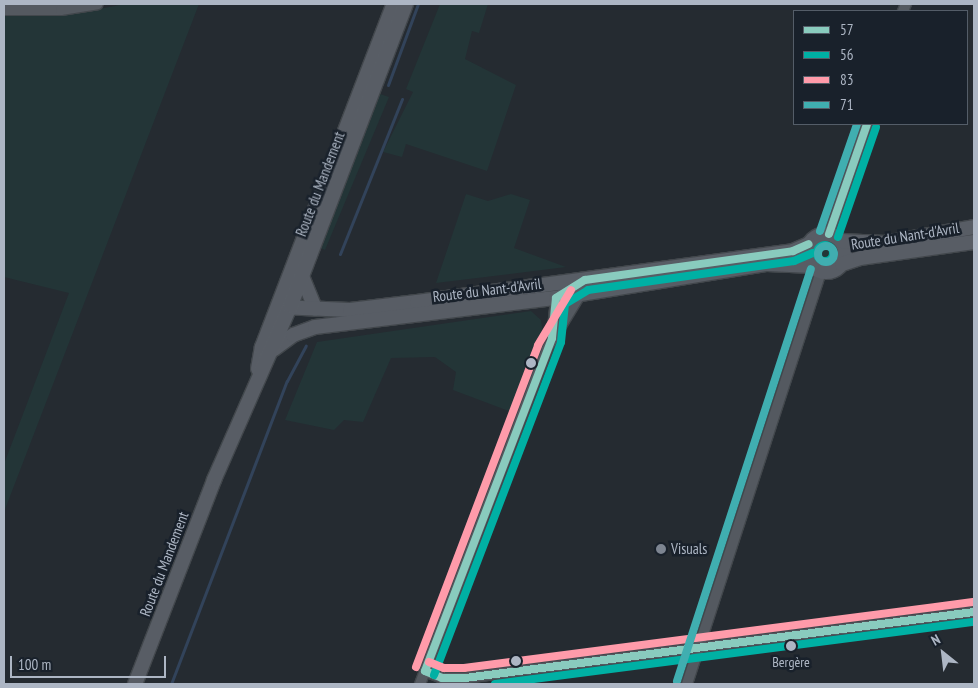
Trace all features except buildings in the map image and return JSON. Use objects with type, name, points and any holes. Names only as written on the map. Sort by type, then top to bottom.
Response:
[{"type":"main road","name":"Route du Mandement","points":[[135,684],[258,373],[272,352],[285,309],[394,4]]},
{"type":"main road","name":"Route du Mandement","points":[[258,373],[262,347],[302,276],[406,4]]},
{"type":"main road","name":"Route du Nant-d'Avril","points":[[835,238],[886,243],[974,227]]},
{"type":"main road","points":[[818,236],[835,238],[845,251],[842,264],[816,269],[806,253],[809,244],[818,236]]},
{"type":"main road","name":"Route du Nant-d'Avril","points":[[842,264],[974,242]]},
{"type":"main road","name":"Route du Nant-d'Avril","points":[[285,309],[376,307],[793,251],[809,244]]},
{"type":"main road","name":"Route du Nant-d'Avril","points":[[272,352],[292,334],[315,327],[556,298],[767,264],[816,269]]},
{"type":"main road","points":[[302,276],[315,308]]},
{"type":"main road","name":"Route du Nant-d'Avril","points":[[285,309],[315,327]]},
{"type":"street","points":[[4,10],[98,4]]},
{"type":"street","points":[[835,238],[867,125]]},
{"type":"street","points":[[687,684],[816,269]]},
{"type":"street","points":[[552,338],[556,298],[585,280]]},
{"type":"street","points":[[420,684],[552,338],[580,294]]},
{"type":"street","points":[[425,671],[442,678],[465,678],[974,612]]},
{"type":"shaded area","points":[[125,4],[199,4],[4,512],[4,464],[69,293],[4,277],[4,16],[68,15]]},
{"type":"shaded area","points":[[440,4],[488,4],[479,33],[472,31],[465,59],[516,85],[487,171],[406,144],[402,157],[383,152],[413,92],[406,89]]},
{"type":"shaded area","points":[[380,94],[389,97],[325,250],[321,248]]},
{"type":"shaded area","points":[[466,194],[488,201],[511,194],[530,200],[514,248],[566,267],[436,283]]},
{"type":"shaded area","points":[[826,244],[833,247],[836,254],[833,261],[826,264],[819,261],[816,254],[819,247]]},
{"type":"shaded area","points":[[531,311],[541,320],[543,333],[511,412],[453,390],[456,372],[435,357],[391,358],[363,422],[344,420],[334,430],[285,420],[317,342]]},
{"type":"waterway","points":[[388,85],[418,4]]},
{"type":"waterway","points":[[340,254],[402,99]]},
{"type":"waterway","points":[[171,684],[287,381],[306,346]]},
{"type":"transit line","name":"71","points":[[820,231],[857,125]]},
{"type":"transit line","name":"57","points":[[829,234],[867,125]]},
{"type":"transit line","name":"56","points":[[838,237],[876,127]]},
{"type":"transit line","name":"57","points":[[425,671],[552,338],[556,298],[585,280],[793,251],[809,244]]},
{"type":"transit line","name":"56","points":[[825,245],[833,253],[825,261],[817,253],[825,245]]},
{"type":"transit line","name":"71","points":[[826,246],[834,254],[826,262],[818,254],[826,246]]},
{"type":"transit line","name":"56","points":[[434,675],[561,342],[565,304],[588,290],[794,261],[813,253]]},
{"type":"transit line","name":"71","points":[[677,681],[811,269]]},
{"type":"transit line","name":"83","points":[[416,667],[538,345],[571,290]]},
{"type":"transit line","name":"83","points":[[429,662],[444,668],[464,668],[973,602]]},
{"type":"transit line","name":"57","points":[[425,671],[442,678],[465,678],[974,612]]},
{"type":"transit line","name":"56","points":[[495,684],[974,622]]},
{"type":"place","name":"Visuals","points":[[661,549]]},
{"type":"place","name":"Bergère","points":[[791,646]]}]
